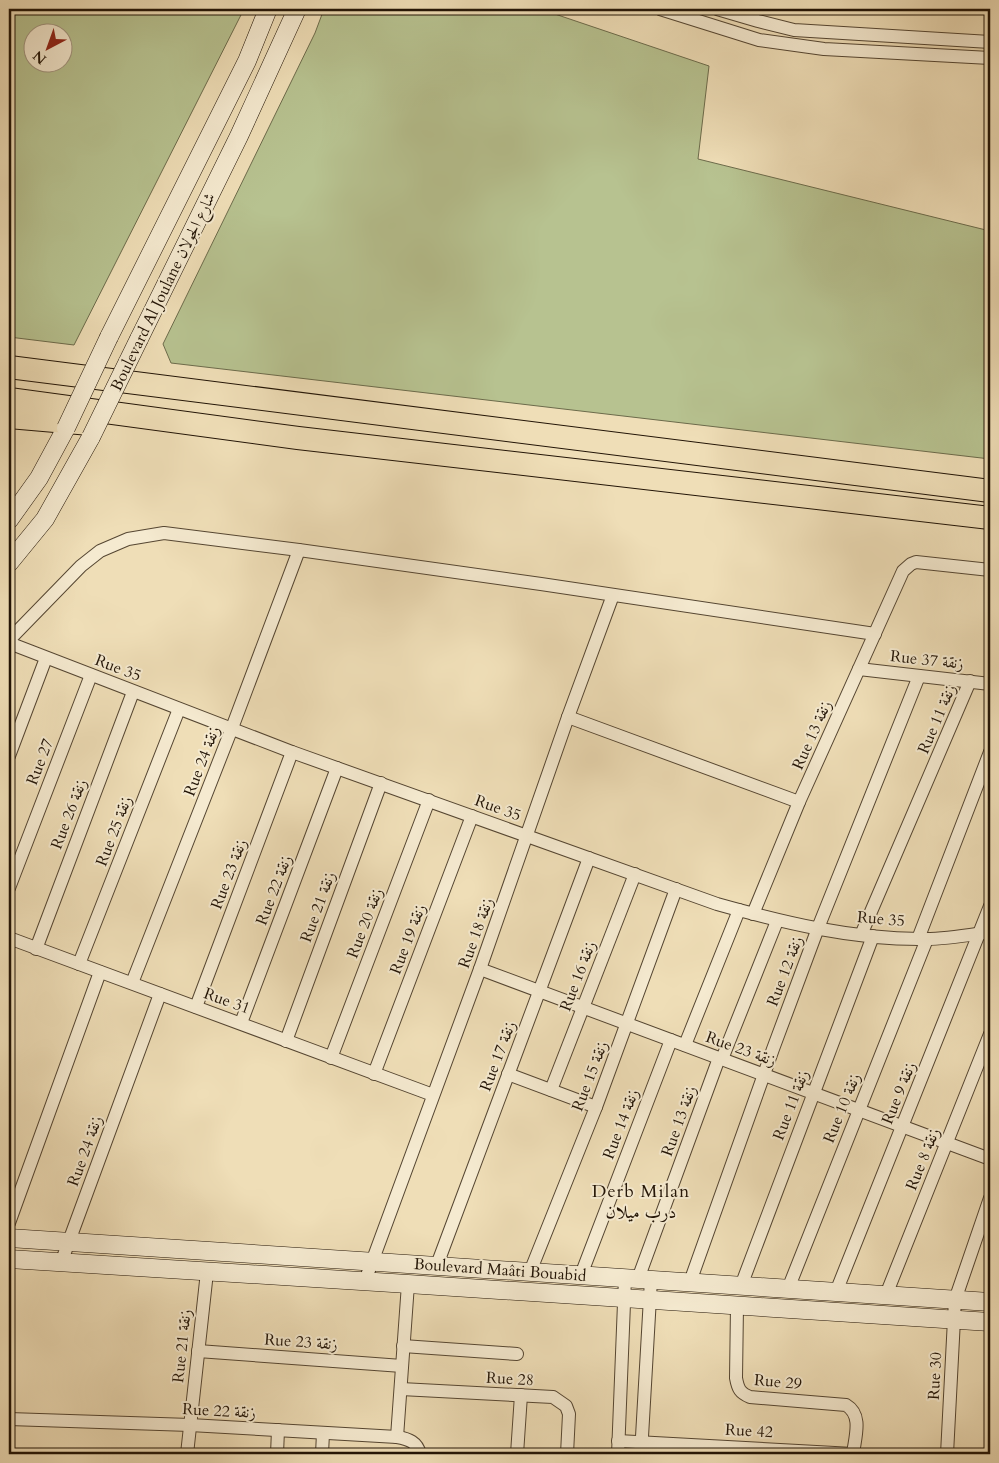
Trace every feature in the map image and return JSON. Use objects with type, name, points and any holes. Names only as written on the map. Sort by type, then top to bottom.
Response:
[{"type":"highway","points":[[9,367],[990,491]]},
{"type":"highway","points":[[9,399],[298,438],[990,518]]},
{"type":"highway","points":[[9,417],[243,438],[298,438]]},
{"type":"street","name":"Boulevard Al Joulane شارع الجولان","points":[[9,520],[39,478],[66,428],[109,337],[247,60],[268,9]]},
{"type":"street","name":"Boulevard Al Joulane شارع الجولان","points":[[9,563],[45,518],[91,437],[239,136],[297,9]]},
{"type":"street","points":[[660,9],[759,40],[824,49],[990,58]]},
{"type":"street","points":[[717,27],[722,10],[794,30],[990,42]]},
{"type":"street","points":[[9,641],[90,558],[110,546],[149,534],[177,534],[299,550],[875,634]]},
{"type":"street","name":"Rue 24 زنقة","points":[[132,983],[232,728],[299,550]]},
{"type":"street","name":"Rue 13 زنقة","points":[[753,914],[799,802],[904,571],[916,562],[990,570]]},
{"type":"street","name":"Rue 18 زنقة","points":[[366,1281],[480,969],[568,717],[613,595]]},
{"type":"street","name":"Rue 35","points":[[9,641],[46,658],[292,752],[739,910],[777,921],[867,935],[923,939],[985,933]]},
{"type":"street","points":[[9,756],[46,658]]},
{"type":"street","name":"Rue 37 زنقة","points":[[860,669],[990,684]]},
{"type":"street","name":"Rue 27","points":[[9,888],[91,675]]},
{"type":"street","name":"Rue 12 زنقة","points":[[690,1282],[818,928],[919,676]]},
{"type":"street","name":"Rue 11 زنقة","points":[[741,1286],[813,1093],[867,935],[970,681]]},
{"type":"street","name":"Rue 26 زنقة","points":[[36,949],[133,692]]},
{"type":"street","name":"Rue 25 زنقة","points":[[79,964],[179,709]]},
{"type":"street","points":[[568,717],[799,802]]},
{"type":"street","name":"Rue 23 زنقة","points":[[196,1007],[292,752]]},
{"type":"street","name":"Rue 10 زنقة","points":[[788,1289],[859,1110],[990,752]]},
{"type":"street","name":"Rue 22 زنقة","points":[[241,1024],[337,768]]},
{"type":"street","name":"Rue 21 زنقة","points":[[286,1041],[381,784]]},
{"type":"street","name":"Rue 20 زنقة","points":[[331,1058],[429,800]]},
{"type":"street","name":"Rue 19 زنقة","points":[[374,1074],[472,816]]},
{"type":"street","name":"Rue 17 زنقة","points":[[437,1265],[588,858]]},
{"type":"street","name":"Rue 16 زنقة","points":[[552,1090],[635,874]]},
{"type":"street","name":"Rue 15 زنقة","points":[[530,1272],[596,1107],[676,889]]},
{"type":"street","name":"Rue 9 زنقة","points":[[836,1292],[903,1126],[985,933],[990,906]]},
{"type":"street","points":[[685,1045],[739,910]]},
{"type":"street","name":"Rue 13 زنقة","points":[[638,1279],[721,1058],[777,921]]},
{"type":"street","name":"Rue 31","points":[[9,938],[433,1095]]},
{"type":"street","name":"Rue 23 زنقة","points":[[480,969],[990,1158]]},
{"type":"street","points":[[9,1223],[100,972]]},
{"type":"street","name":"Rue 24 زنقة","points":[[61,1263],[160,994]]},
{"type":"street","name":"Rue 8 زنقة","points":[[886,1295],[990,1034]]},
{"type":"street","name":"Rue 14 زنقة","points":[[581,1275],[671,1040]]},
{"type":"street","points":[[508,1074],[596,1107]]},
{"type":"street","name":"Rue 30","points":[[947,1454],[955,1300],[990,1198]]},
{"type":"street","name":"Boulevard Maâti Bouabid","points":[[9,1238],[990,1302]]},
{"type":"street","name":"Boulevard Maâti Bouabid","points":[[9,1260],[366,1281],[990,1322]]},
{"type":"street","name":"Rue 21 زنقة","points":[[187,1454],[207,1272]]},
{"type":"street","points":[[618,1448],[624,1298],[638,1279],[650,1300],[642,1448]]},
{"type":"street","points":[[397,1437],[408,1284]]},
{"type":"street","name":"Rue 29","points":[[737,1306],[736,1378],[737,1386],[742,1394],[750,1397],[846,1405],[853,1409],[857,1416],[853,1454]]},
{"type":"street","points":[[403,1346],[517,1354]]},
{"type":"street","name":"Rue 23 زنقة","points":[[198,1351],[402,1366]]},
{"type":"street","name":"Rue 28","points":[[401,1389],[554,1397],[566,1406],[569,1414],[567,1454]]},
{"type":"street","points":[[517,1454],[521,1395]]},
{"type":"street","name":"Rue 22 زنقة","points":[[9,1419],[190,1425],[397,1437],[414,1442],[418,1446],[420,1454]]},
{"type":"street","points":[[277,1454],[278,1430]]},
{"type":"street","points":[[322,1454],[323,1433]]},
{"type":"street","name":"Rue 42","points":[[618,1448],[853,1454]]},
{"type":"green space","points":[[9,9],[244,9],[74,345],[9,337]]},
{"type":"green space","points":[[324,9],[540,9],[709,66],[698,159],[990,231],[990,459],[171,363],[163,344],[315,33]]},
{"type":"district","name":"Derb Milan درب ميلان","points":[[641,1201]]}]
